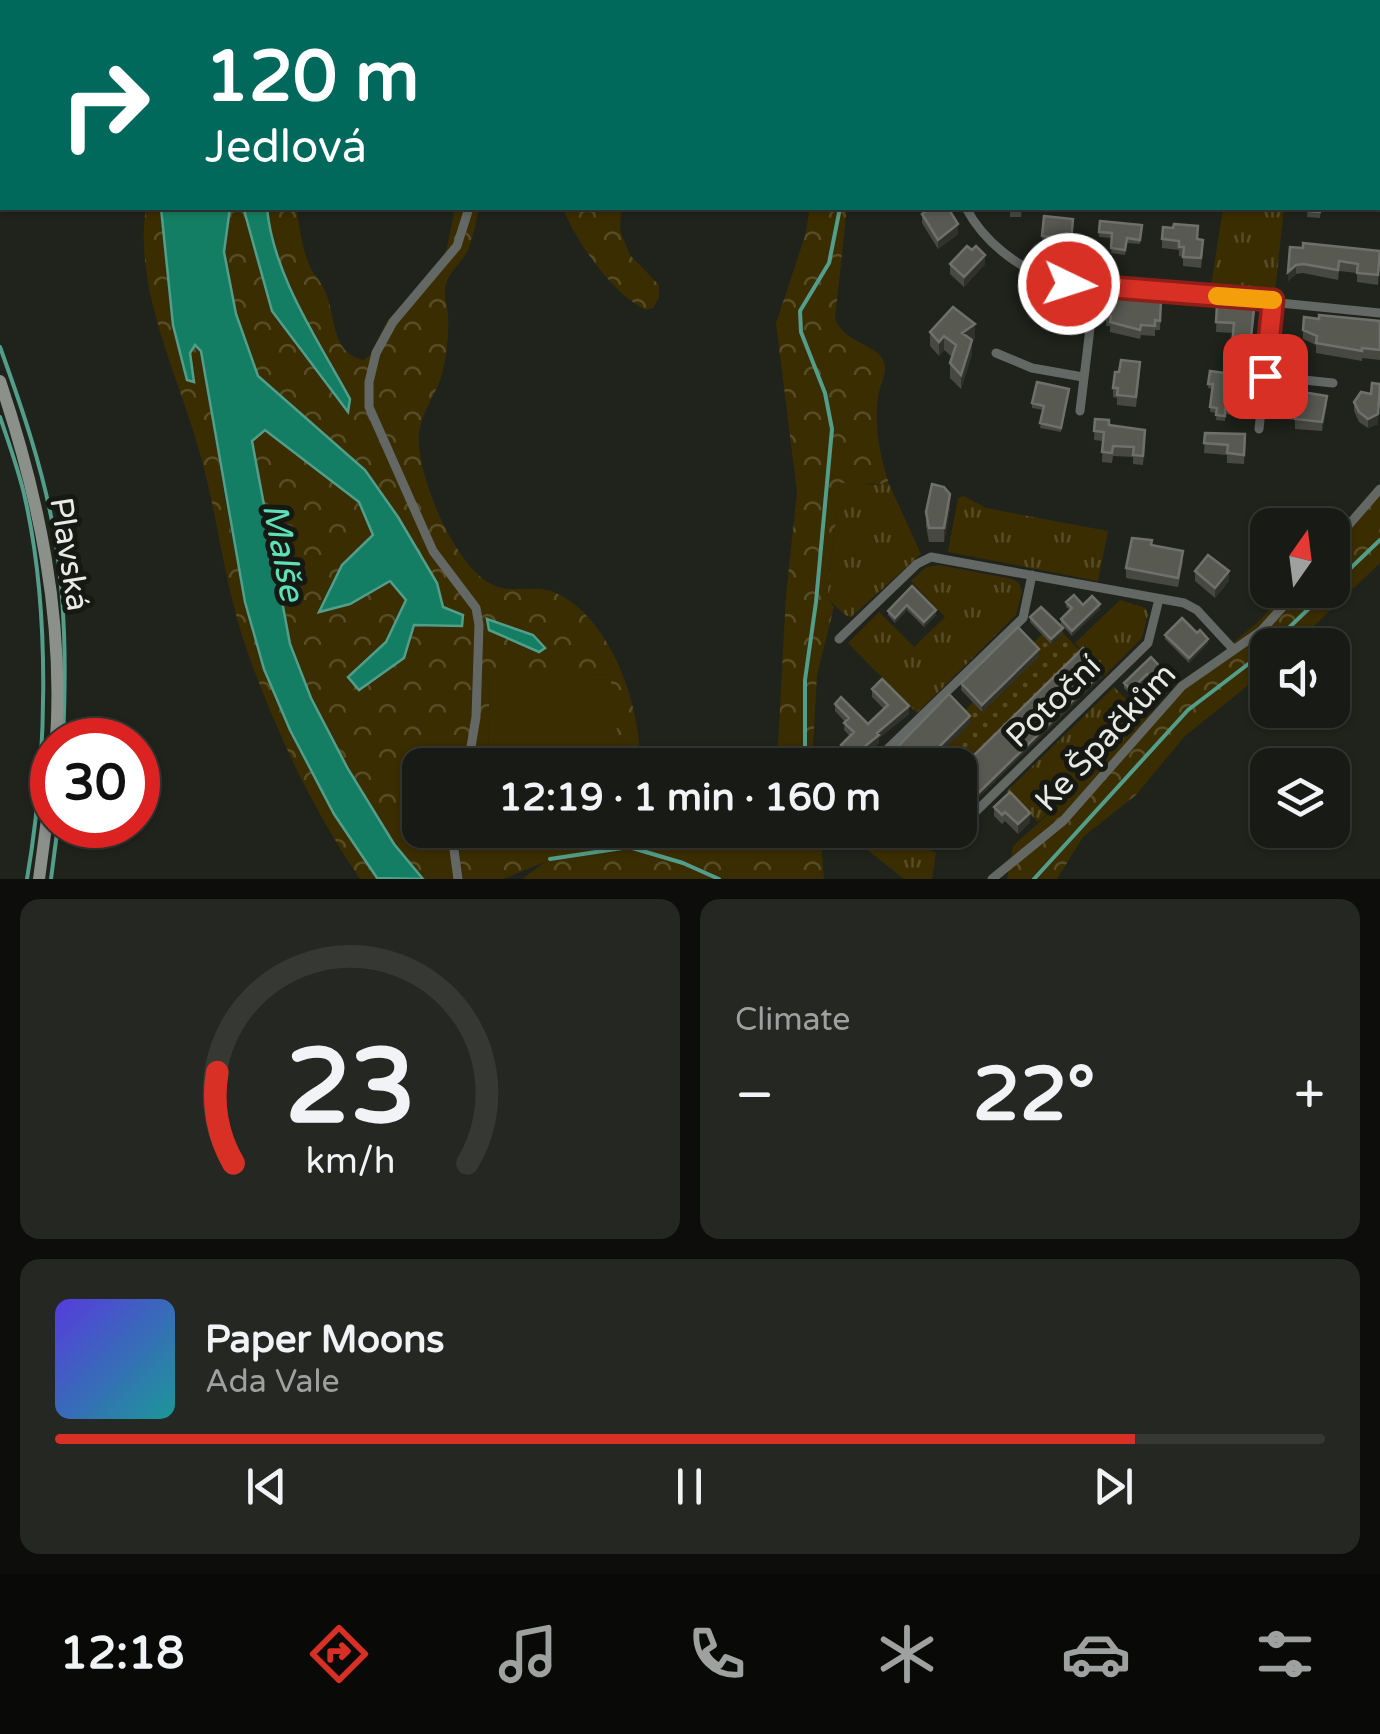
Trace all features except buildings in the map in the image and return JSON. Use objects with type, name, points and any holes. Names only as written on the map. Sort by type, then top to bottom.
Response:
[{"type":"street","points":[[468,210],[458,246],[392,322],[376,353],[369,382],[369,407],[434,551],[476,608],[476,716],[471,748]]},
{"type":"street","points":[[967,210],[981,233],[1034,274],[1069,284],[1273,300],[1380,313]]},
{"type":"street","points":[[1080,412],[1095,286]]},
{"type":"street","points":[[1259,430],[1273,300]]},
{"type":"street","points":[[996,353],[1032,368],[1084,377]]},
{"type":"street","points":[[1265,376],[1334,383]]},
{"type":"street","name":"Plavská","points":[[0,380],[29,476],[47,561],[57,668],[56,718]]},
{"type":"street","points":[[1350,523],[1380,489]]},
{"type":"street","points":[[839,638],[918,564],[931,557],[1191,606],[1234,650]]},
{"type":"street","points":[[889,748],[1023,618],[1032,575]]},
{"type":"street","name":"Potoční","points":[[977,810],[1148,643],[1159,598]]},
{"type":"street","name":"Ke Špačkům","points":[[992,879],[1064,821],[1182,686],[1262,632],[1283,608]]},
{"type":"street","points":[[39,879],[43,848]]},
{"type":"street","points":[[454,848],[458,879]]},
{"type":"green space","points":[[146,210],[161,210],[173,325],[194,381],[190,353],[195,344],[201,350],[234,548],[273,694],[313,776],[378,879],[360,879],[327,826],[284,743],[249,656],[234,607],[201,457],[152,302],[144,239]]},
{"type":"green space","points":[[230,210],[244,210],[272,311],[348,411],[350,399],[287,282],[267,210],[296,210],[305,254],[323,286],[339,341],[353,356],[364,360],[387,321],[438,267],[446,252],[455,210],[479,210],[467,252],[445,288],[445,359],[419,436],[426,481],[453,542],[478,574],[498,587],[551,591],[572,602],[590,619],[606,640],[628,690],[639,748],[619,748],[609,675],[490,671],[488,748],[402,748],[402,848],[821,848],[824,879],[522,879],[545,862],[503,879],[423,879],[394,844],[311,698],[290,644],[252,441],[265,429],[359,502],[373,535],[342,565],[350,604],[390,580],[406,600],[386,642],[349,677],[404,658],[414,625],[461,626],[443,608],[437,583],[365,470],[258,376],[236,314],[224,252]]},
{"type":"green space","points":[[564,210],[621,210],[620,230],[630,255],[659,285],[659,298],[653,308],[646,310],[634,303],[609,280]]},
{"type":"green space","points":[[810,210],[847,210],[835,319],[847,335],[878,353],[885,366],[877,420],[889,484],[840,483],[827,597],[834,607],[817,675],[813,748],[778,748],[786,595],[797,492],[776,323]]},
{"type":"green space","points":[[1223,210],[1284,210],[1275,292],[1211,286]]},
{"type":"green space","points":[[840,483],[889,484],[921,554],[851,617],[827,598]]},
{"type":"green space","points":[[1380,495],[1380,563],[1350,592],[1350,523]]},
{"type":"green space","points":[[964,496],[986,508],[1108,531],[1098,581],[948,552],[958,498]]},
{"type":"green space","points":[[939,565],[1012,579],[1019,583],[1022,592],[1016,615],[917,713],[848,643],[879,612],[914,647],[945,617],[911,581],[926,567]]},
{"type":"green space","points":[[1120,600],[1146,608],[1148,615],[1142,638],[1104,676],[1075,643]]},
{"type":"green space","points":[[1271,608],[1333,608],[1312,628],[1251,628]]},
{"type":"green space","points":[[1250,629],[1250,684],[1185,736],[1136,795],[1083,837],[1057,879],[1007,879],[1013,846],[1093,774],[1145,718]]},
{"type":"green space","points":[[1063,633],[1083,654],[977,757],[977,748],[943,748],[973,702],[982,712],[1016,679],[1030,646],[1042,634],[1052,644]]},
{"type":"green space","points":[[490,670],[610,675],[619,748],[488,748]]},
{"type":"green space","points":[[1114,687],[1145,718],[1093,774],[1038,822],[1007,791]]},
{"type":"green space","points":[[863,848],[924,848],[936,852],[932,879],[904,879]]},
{"type":"shaded area","points":[[161,210],[230,210],[224,252],[236,314],[258,376],[365,470],[437,583],[443,607],[463,615],[462,626],[414,625],[404,658],[359,690],[348,677],[386,642],[406,600],[390,581],[350,604],[319,612],[342,565],[373,535],[359,502],[265,430],[252,441],[290,644],[311,698],[394,844],[423,879],[377,878],[334,814],[290,730],[264,669],[245,602],[201,351],[195,345],[190,353],[194,382],[187,380],[173,325]]},
{"type":"shaded area","points":[[244,210],[267,210],[287,282],[350,399],[348,412],[272,311]]},
{"type":"shaded area","points":[[487,619],[533,635],[545,648],[539,652],[489,630]]},
{"type":"waterway","points":[[805,748],[805,680],[832,429],[825,393],[801,332],[800,311],[829,263],[840,210]]},
{"type":"waterway","points":[[0,347],[38,462],[54,532],[64,636],[64,718]]},
{"type":"waterway","points":[[0,417],[25,498],[42,639],[42,738],[27,879]]},
{"type":"waterway","points":[[1350,569],[1380,540]]},
{"type":"waterway","points":[[1289,628],[1309,608]]},
{"type":"waterway","points":[[1034,879],[1188,710],[1250,663]]},
{"type":"waterway","points":[[550,859],[629,847],[683,863],[719,879]]},
{"type":"waterway","points":[[51,879],[55,848]]},
{"type":"slow traffic","points":[[1217,296],[1273,300]]},
{"type":"route","points":[[1069,284],[1273,300],[1265,376]]},
{"type":"water label","name":"Malše","points":[[284,552]]}]
